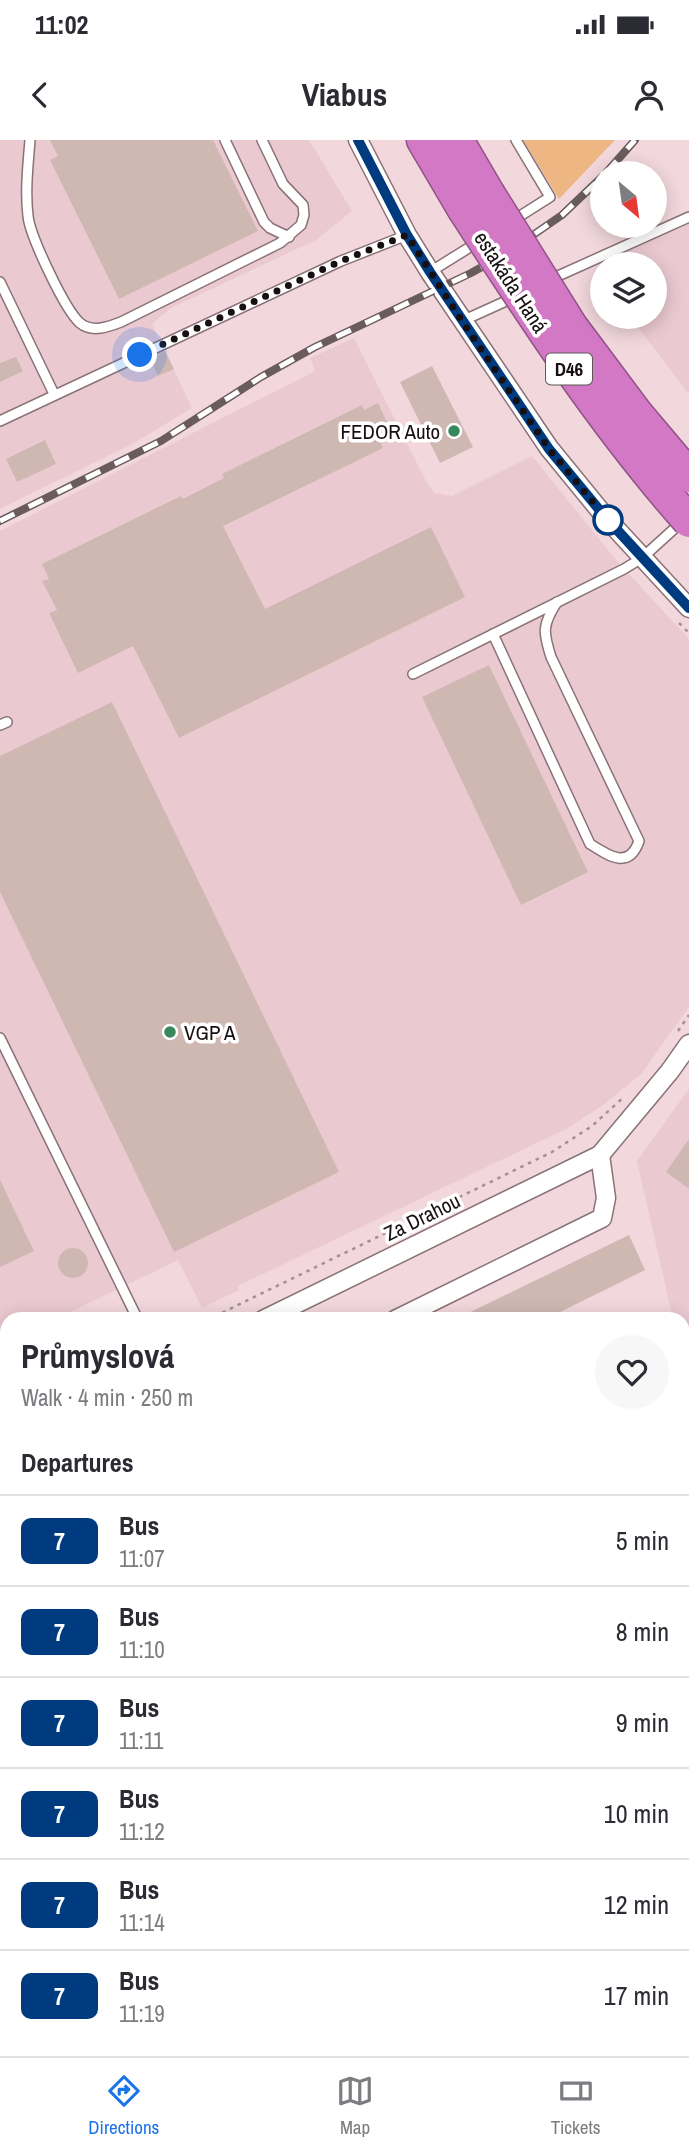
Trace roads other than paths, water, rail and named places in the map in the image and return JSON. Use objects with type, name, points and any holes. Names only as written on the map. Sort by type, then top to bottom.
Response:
[{"type":"highway","name":"D46","points":[[423,140],[476,201]]},
{"type":"highway","name":"D46","points":[[457,140],[476,201]]},
{"type":"highway","name":"estakáda Haná","points":[[476,201],[636,413],[689,477]]},
{"type":"highway","name":"estakáda Haná","points":[[476,201],[551,343],[682,524]]},
{"type":"street","points":[[358,140],[407,235],[549,449],[642,558],[689,608]]},
{"type":"street","name":"Za Drahou","points":[[279,1312],[600,1155],[689,1044]]},
{"type":"street","points":[[411,1312],[602,1218],[606,1198],[600,1155]]},
{"type":"lane","points":[[30,140],[27,202],[32,234],[66,303],[80,323],[93,328],[109,327],[264,252],[289,237],[301,225],[304,209],[301,202],[283,184],[262,140]]},
{"type":"lane","points":[[225,140],[264,222],[289,237]]},
{"type":"lane","points":[[516,140],[550,197],[520,216]]},
{"type":"lane","points":[[558,276],[689,216]]},
{"type":"lane","points":[[0,421],[341,261],[407,235]]},
{"type":"lane","points":[[430,272],[470,247]]},
{"type":"lane","points":[[0,282],[54,394]]},
{"type":"lane","points":[[462,321],[504,302]]},
{"type":"lane","points":[[413,674],[642,558],[682,524]]},
{"type":"lane","points":[[493,634],[590,844],[610,857],[625,858],[636,851],[639,841],[551,657],[544,635],[545,620],[557,603]]},
{"type":"lane","points":[[0,1038],[134,1312]]},
{"type":"railway","points":[[617,161],[635,140]]},
{"type":"railway","points":[[0,521],[161,441],[261,377],[315,347],[471,273],[507,253],[562,215],[590,188]]},
{"type":"place","name":"FEDOR Auto","points":[[454,431]]},
{"type":"place","name":"VGP A","points":[[170,1032]]}]
